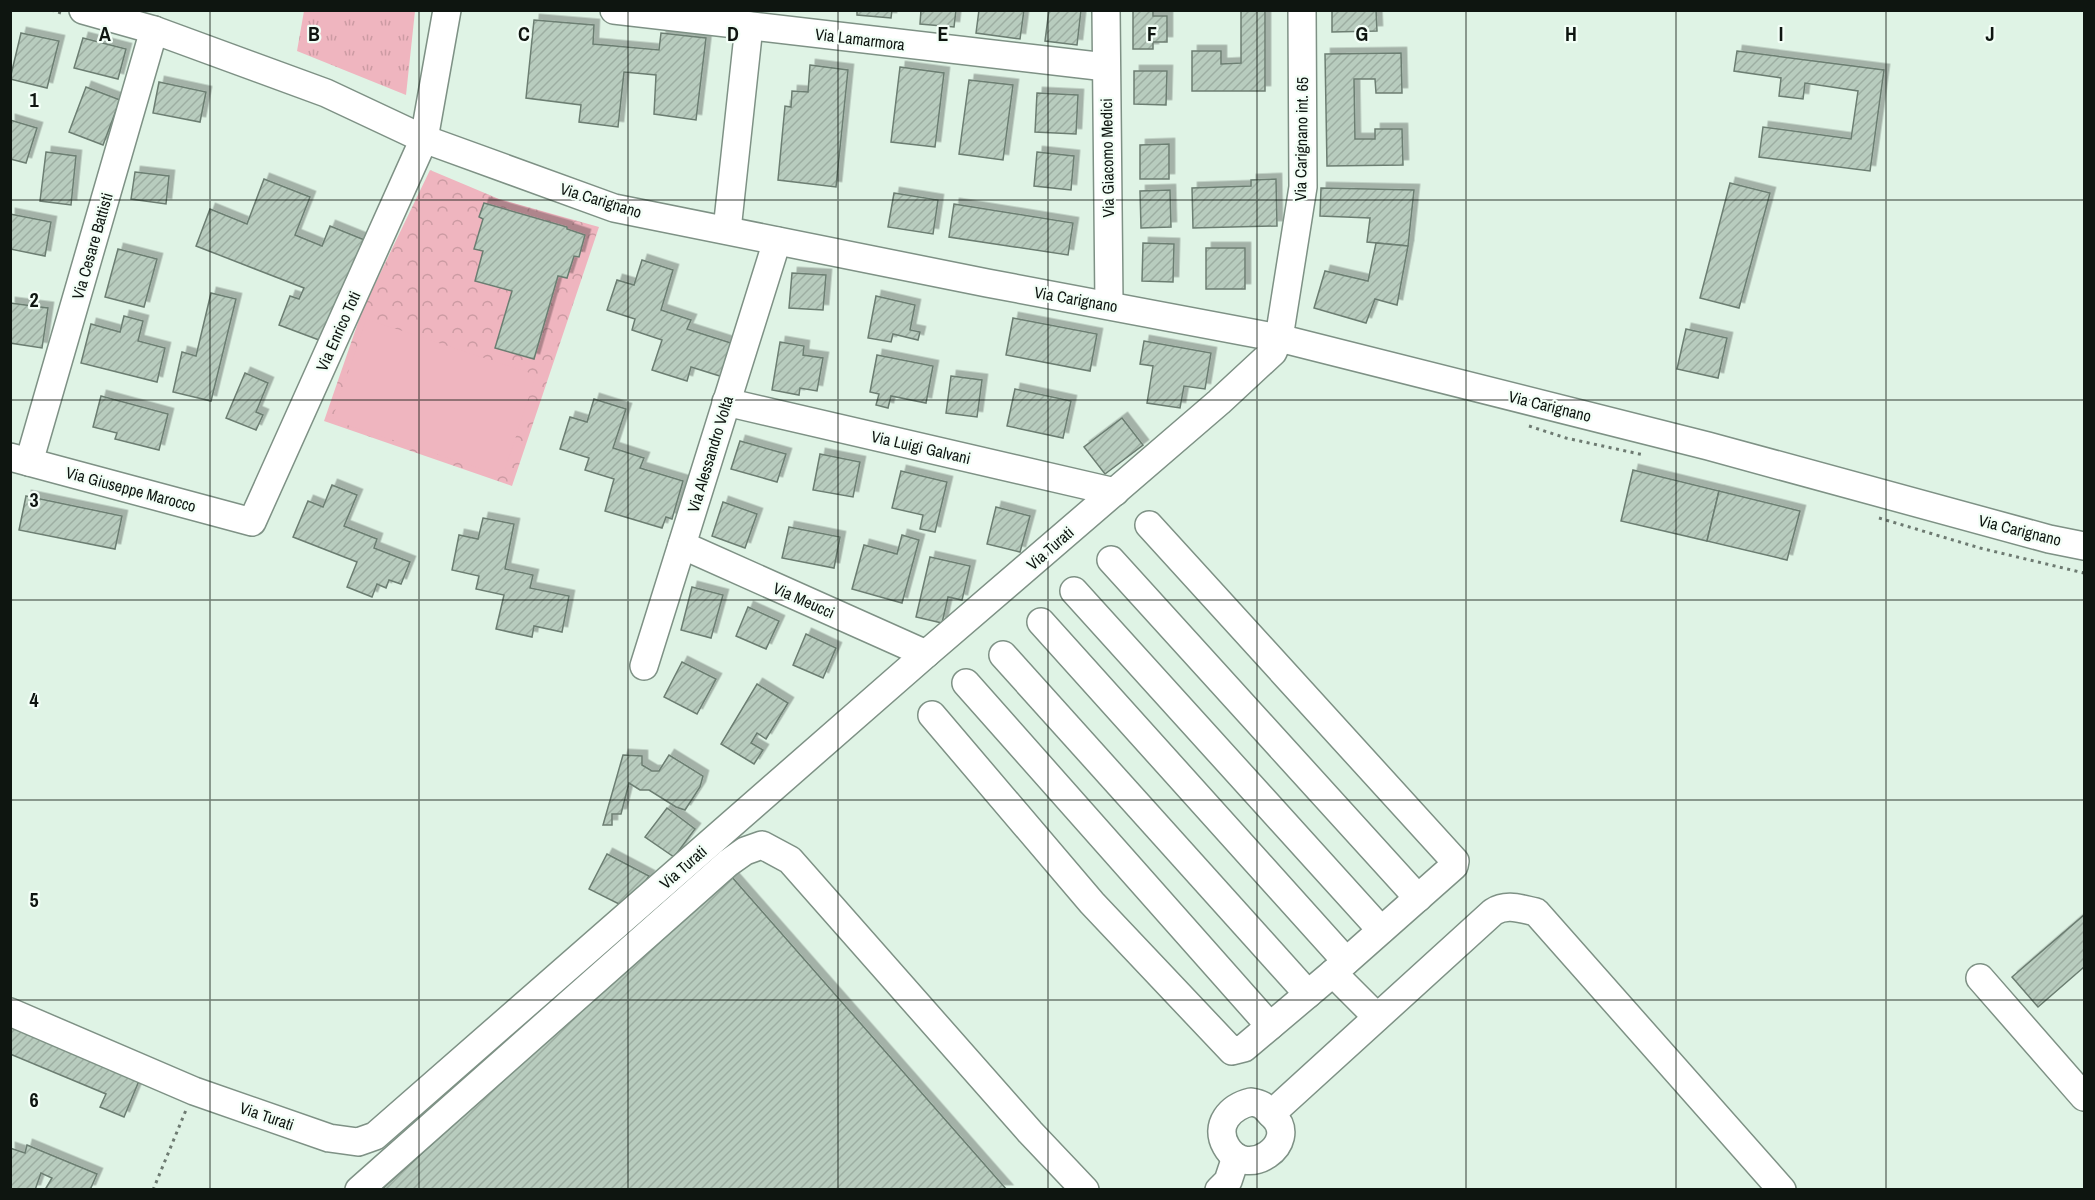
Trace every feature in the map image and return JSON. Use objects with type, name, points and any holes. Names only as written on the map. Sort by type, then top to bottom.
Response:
[{"type":"street","name":"Via Carignano","points":[[83,10],[154,30],[326,93],[424,140],[615,208],[975,281],[1279,338],[1696,443],[2049,539],[2085,546]]},
{"type":"street","name":"Via Enrico Toti","points":[[252,522],[424,140],[447,10]]},
{"type":"street","name":"Via Lamarmora","points":[[614,10],[1106,67]]},
{"type":"street","name":"Via Giacomo Medici","points":[[1106,10],[1109,305]]},
{"type":"street","name":"Via Carignano int. 65","points":[[1279,338],[1303,187],[1302,10]]},
{"type":"street","points":[[727,230],[748,26]]},
{"type":"street","name":"Via Cesare Battisti","points":[[20,460],[154,30]]},
{"type":"street","name":"Via Alessandro Volta","points":[[644,666],[777,241]]},
{"type":"street","name":"Via Turati","points":[[10,1012],[194,1091],[329,1138],[358,1142],[375,1136],[926,654],[1219,402],[1273,352],[1279,338]]},
{"type":"street","name":"Via Luigi Galvani","points":[[726,402],[1115,492]]},
{"type":"street","name":"Via Giuseppe Marocco","points":[[20,460],[252,522]]},
{"type":"street","points":[[932,715],[1092,903],[1232,1051],[1244,1048],[1340,967],[1454,866],[1455,861],[1149,525]]},
{"type":"street","name":"Via Meucci","points":[[682,546],[926,654]]},
{"type":"street","points":[[1111,560],[1418,898]]},
{"type":"street","points":[[1074,591],[1381,930]]},
{"type":"street","points":[[1041,622],[1340,967],[1377,1017]]},
{"type":"street","points":[[1003,655],[1308,994]]},
{"type":"street","points":[[966,683],[1270,1026]]},
{"type":"street","points":[[359,1190],[728,863],[745,850],[762,845],[790,860],[1022,1123],[1085,1190]]},
{"type":"street","points":[[1271,1114],[1500,908],[1508,907],[1536,912],[1782,1190]]},
{"type":"street","points":[[1980,978],[2085,1097]]},
{"type":"street","points":[[1251,1102],[1263,1104],[1271,1114],[1279,1122],[1281,1134],[1278,1145],[1270,1154],[1260,1160],[1248,1161],[1236,1157],[1227,1148],[1222,1137],[1223,1124],[1228,1113],[1238,1105],[1251,1102]]},
{"type":"street","points":[[1219,1190],[1228,1181],[1236,1157]]},
{"type":"path","points":[[1522,423],[1566,438],[1653,457]]},
{"type":"path","points":[[1876,517],[1980,548],[2085,573]]},
{"type":"path","points":[[153,1190],[194,1091]]},
{"type":"green space","points":[[304,11],[415,11],[406,95],[297,51]]},
{"type":"green space","points":[[430,170],[499,199],[599,227],[512,486],[324,421],[362,311]]},
{"type":"green space","points":[[366,319],[536,375],[503,476],[332,420]]},
{"type":"building","points":[[857,10],[892,10],[891,18],[857,15]]},
{"type":"building","points":[[921,10],[956,10],[954,27],[920,24]]},
{"type":"building","points":[[979,10],[1024,10],[1020,39],[976,33]]},
{"type":"building","points":[[1049,10],[1081,10],[1077,45],[1045,41]]},
{"type":"building","points":[[1133,10],[1153,10],[1153,16],[1167,16],[1167,42],[1153,42],[1153,49],[1133,49]]},
{"type":"building","points":[[1241,10],[1265,10],[1265,91],[1192,91],[1192,51],[1221,51],[1221,64],[1241,63]]},
{"type":"building","points":[[1332,10],[1376,10],[1377,31],[1332,32]]},
{"type":"building","points":[[534,20],[594,25],[593,44],[659,50],[661,33],[706,38],[696,120],[654,114],[656,75],[624,72],[618,127],[579,122],[581,105],[526,98]]},
{"type":"building","points":[[21,33],[59,41],[47,88],[10,79]]},
{"type":"building","points":[[83,38],[126,49],[118,79],[74,68]]},
{"type":"building","points":[[1737,51],[1884,70],[1870,171],[1759,157],[1763,127],[1851,139],[1858,91],[1805,83],[1803,99],[1779,96],[1781,78],[1734,71]]},
{"type":"building","points":[[1401,53],[1402,93],[1376,93],[1375,79],[1354,79],[1355,139],[1375,139],[1375,129],[1402,129],[1403,165],[1327,166],[1325,54]]},
{"type":"building","points":[[810,65],[848,70],[836,187],[778,180],[785,106],[791,107],[792,91],[808,92]]},
{"type":"building","points":[[900,67],[944,73],[935,147],[891,142]]},
{"type":"building","points":[[1134,71],[1167,71],[1166,105],[1134,104]]},
{"type":"building","points":[[969,80],[1013,85],[1003,160],[959,154]]},
{"type":"building","points":[[159,82],[206,92],[200,122],[153,113]]},
{"type":"building","points":[[86,87],[120,100],[103,145],[69,132]]},
{"type":"building","points":[[1037,93],[1078,95],[1076,134],[1035,132]]},
{"type":"building","points":[[10,120],[37,128],[26,163],[10,159]]},
{"type":"building","points":[[1169,144],[1169,179],[1140,179],[1140,145]]},
{"type":"building","points":[[46,152],[76,156],[71,205],[40,201]]},
{"type":"building","points":[[1037,152],[1074,156],[1071,190],[1034,186]]},
{"type":"building","points":[[135,172],[169,176],[166,204],[131,199]]},
{"type":"building","points":[[264,179],[310,197],[295,235],[322,246],[330,226],[367,241],[327,343],[279,325],[290,296],[299,299],[304,288],[196,246],[210,209],[247,224]]},
{"type":"building","points":[[1276,179],[1277,226],[1193,228],[1192,188],[1251,186],[1251,180]]},
{"type":"building","points":[[1730,183],[1770,193],[1739,308],[1700,298]]},
{"type":"building","points":[[1321,188],[1414,190],[1408,246],[1367,242],[1370,218],[1320,216]]},
{"type":"building","points":[[1170,190],[1171,227],[1141,228],[1140,191]]},
{"type":"building","points":[[894,193],[938,200],[933,234],[888,227]]},
{"type":"building","points":[[484,203],[567,227],[567,229],[585,235],[579,257],[574,256],[567,278],[558,276],[534,359],[495,348],[512,291],[475,281],[483,251],[474,249],[483,219],[479,217]]},
{"type":"building","points":[[954,204],[1073,223],[1068,255],[949,237]]},
{"type":"building","points":[[10,214],[51,222],[45,256],[10,249]]},
{"type":"building","points":[[1143,243],[1174,244],[1173,282],[1142,281]]},
{"type":"building","points":[[1376,243],[1408,246],[1397,305],[1375,299],[1366,323],[1314,308],[1325,271],[1368,281]]},
{"type":"building","points":[[1206,248],[1245,248],[1245,289],[1206,289]]},
{"type":"building","points":[[118,249],[157,259],[144,307],[105,297]]},
{"type":"building","points":[[642,260],[673,270],[661,310],[691,320],[687,329],[734,344],[723,377],[691,367],[687,381],[652,370],[662,340],[632,330],[635,319],[607,310],[617,280],[634,285]]},
{"type":"building","points":[[792,273],[826,275],[823,310],[789,308]]},
{"type":"building","points":[[211,293],[236,299],[211,401],[173,392],[182,352],[196,356]]},
{"type":"building","points":[[876,296],[915,305],[910,330],[920,332],[918,340],[893,334],[891,342],[868,338]]},
{"type":"building","points":[[10,303],[48,308],[42,348],[10,343]]},
{"type":"building","points":[[124,316],[143,321],[138,341],[165,348],[157,382],[81,363],[91,324],[120,332]]},
{"type":"building","points":[[1013,318],[1097,334],[1090,371],[1006,355]]},
{"type":"building","points":[[1686,329],[1727,338],[1718,378],[1677,369]]},
{"type":"building","points":[[1144,341],[1211,353],[1205,389],[1184,386],[1180,408],[1147,403],[1153,366],[1140,364]]},
{"type":"building","points":[[780,342],[804,346],[803,355],[823,358],[817,391],[800,388],[799,395],[772,390]]},
{"type":"building","points":[[877,355],[933,366],[926,403],[891,396],[888,408],[876,405],[879,394],[870,392]]},
{"type":"building","points":[[245,373],[268,383],[256,412],[263,415],[256,430],[226,418]]},
{"type":"building","points":[[951,376],[982,380],[977,417],[946,413]]},
{"type":"building","points":[[1015,389],[1071,401],[1063,438],[1007,426]]},
{"type":"building","points":[[101,396],[168,414],[159,450],[115,439],[117,433],[93,427]]},
{"type":"building","points":[[594,399],[626,409],[613,448],[644,458],[640,468],[683,481],[672,519],[666,517],[662,528],[605,511],[614,479],[585,470],[589,458],[560,449],[570,417],[587,422]]},
{"type":"building","points":[[1122,418],[1143,445],[1105,474],[1084,447]]},
{"type":"building","points":[[740,441],[786,454],[777,482],[731,469]]},
{"type":"building","points":[[820,454],[860,462],[853,497],[813,490]]},
{"type":"building","points":[[1633,470],[1719,491],[1707,541],[1621,521]]},
{"type":"building","points":[[901,471],[947,482],[935,532],[920,529],[923,515],[892,508]]},
{"type":"building","points":[[332,485],[357,495],[344,526],[377,539],[374,548],[410,562],[401,584],[389,580],[386,588],[377,584],[372,597],[347,587],[357,562],[293,537],[308,501],[323,507]]},
{"type":"building","points":[[1719,491],[1800,511],[1787,560],[1707,541]]},
{"type":"building","points":[[26,496],[122,516],[115,549],[19,530]]},
{"type":"building","points":[[723,502],[757,514],[745,548],[712,536]]},
{"type":"building","points":[[996,507],[1030,516],[1020,552],[987,544]]},
{"type":"building","points":[[483,518],[514,524],[505,569],[533,575],[530,588],[569,596],[562,632],[534,626],[532,637],[496,629],[504,595],[476,589],[479,576],[452,570],[459,535],[478,539]]},
{"type":"building","points":[[789,527],[840,537],[834,568],[782,558]]},
{"type":"building","points":[[902,535],[919,540],[902,603],[852,589],[864,545],[897,554]]},
{"type":"building","points":[[930,557],[970,566],[962,600],[948,597],[942,623],[916,617]]},
{"type":"building","points":[[692,587],[723,595],[711,638],[681,630]]},
{"type":"building","points":[[748,607],[779,621],[766,649],[736,636]]},
{"type":"building","points":[[806,634],[836,648],[823,678],[793,665]]},
{"type":"building","points":[[682,662],[716,679],[697,714],[664,697]]},
{"type":"building","points":[[757,684],[788,703],[766,739],[757,733],[751,743],[763,750],[754,764],[721,744]]},
{"type":"building","points":[[623,755],[642,756],[642,765],[652,771],[659,771],[669,755],[703,776],[700,787],[685,810],[649,790],[640,790],[629,783],[621,814],[612,814],[612,825],[603,825]]},
{"type":"building","points":[[667,808],[695,829],[674,857],[645,837]]},
{"type":"building","points":[[607,854],[649,876],[627,908],[589,889]]},
{"type":"building","points":[[731,876],[1007,1190],[381,1190]]},
{"type":"building","points":[[2084,915],[2084,967],[2038,1007],[2012,977]]},
{"type":"building","points":[[10,1023],[141,1076],[124,1117],[100,1107],[106,1094],[10,1054]]},
{"type":"building","points":[[27,1145],[97,1174],[90,1190],[50,1190],[46,1188],[52,1178],[41,1173],[35,1190],[10,1190],[10,1148],[25,1153]]}]
